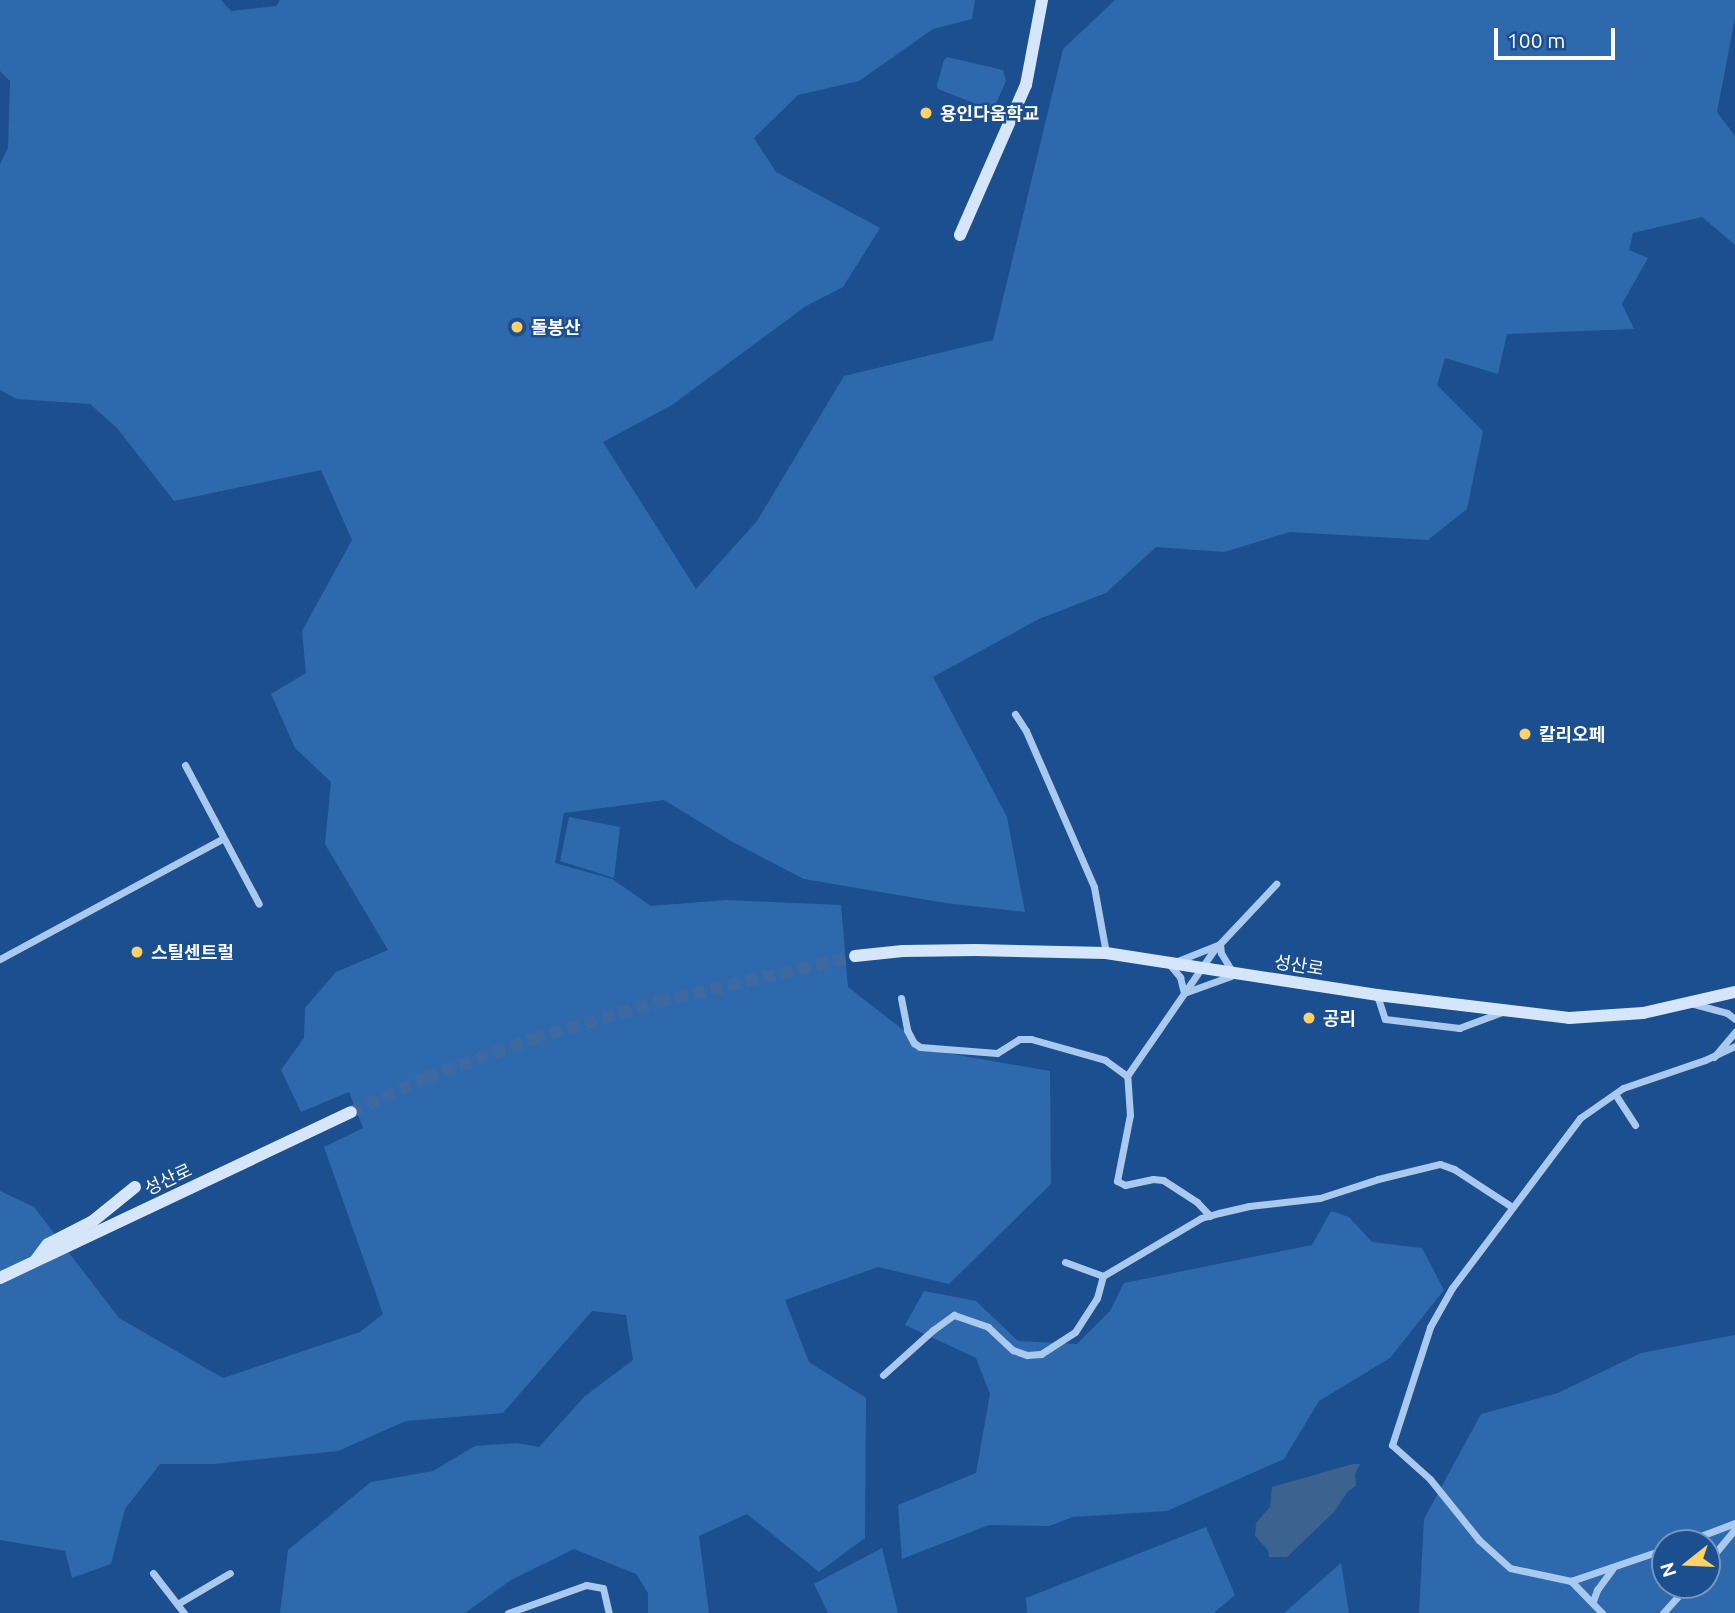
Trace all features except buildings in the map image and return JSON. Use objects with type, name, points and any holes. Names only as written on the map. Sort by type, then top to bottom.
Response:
[{"type":"main road","points":[[960,234],[1026,85],[1042,0]]},
{"type":"main road","name":"성산로","points":[[855,956],[903,951],[975,950],[1106,953],[1377,995],[1569,1018],[1643,1013],[1734,991]]},
{"type":"main road","name":"성산로","points":[[0,1278],[351,1112]]},
{"type":"main road","points":[[34,1262],[48,1244],[93,1221],[135,1187]]},
{"type":"street","points":[[1015,714],[1026,731],[1094,887],[1106,953]]},
{"type":"street","points":[[185,765],[222,839],[259,904]]},
{"type":"street","points":[[0,959],[222,839]]},
{"type":"street","points":[[1210,1216],[1189,1196],[1163,1180],[1153,1179],[1125,1185],[1117,1181],[1130,1115],[1126,1076],[1220,944],[1276,884]]},
{"type":"street","points":[[1184,993],[1180,977],[1170,962],[1220,944]]},
{"type":"street","points":[[1184,993],[1237,972],[1221,953],[1220,944]]},
{"type":"street","points":[[1377,995],[1385,1019],[1447,1027],[1459,1028],[1506,1011]]},
{"type":"street","points":[[901,998],[907,1030],[914,1043],[920,1047],[997,1053],[1019,1039],[1031,1039],[1105,1060],[1126,1076]]},
{"type":"street","points":[[1693,1003],[1727,1013],[1735,1019]]},
{"type":"street","points":[[1714,1057],[1735,1032]]},
{"type":"street","points":[[1602,1613],[1571,1581],[1510,1568],[1479,1540],[1430,1479],[1392,1445],[1430,1327],[1452,1288],[1580,1118],[1615,1094],[1714,1057],[1735,1046]]},
{"type":"street","points":[[1615,1094],[1634,1125]]},
{"type":"street","points":[[883,1375],[933,1329],[954,1315],[988,1326],[1013,1350],[1027,1355],[1041,1354],[1075,1332],[1097,1298],[1103,1276],[1210,1216],[1249,1206],[1320,1198],[1378,1179],[1440,1164],[1454,1169],[1512,1207]]},
{"type":"street","points":[[1065,1262],[1103,1276]]},
{"type":"street","points":[[1721,1546],[1735,1529]]},
{"type":"street","points":[[1571,1581],[1651,1554]]},
{"type":"street","points":[[1593,1601],[1597,1590],[1613,1567]]},
{"type":"street","points":[[153,1573],[179,1603],[184,1613]]},
{"type":"street","points":[[179,1603],[230,1573]]},
{"type":"street","points":[[508,1613],[586,1585],[603,1588],[609,1613]]},
{"type":"street","points":[[1663,1613],[1676,1599]]},
{"type":"shaded area","points":[[0,0],[221,0],[231,11],[276,6],[280,0],[975,0],[972,19],[933,29],[859,81],[798,95],[754,138],[776,172],[880,228],[843,287],[806,306],[672,405],[603,442],[696,589],[757,521],[844,376],[993,340],[1063,49],[1115,0],[1735,0],[1735,18],[1717,112],[1735,136],[1735,245],[1702,217],[1633,233],[1629,250],[1648,258],[1622,304],[1634,329],[1507,334],[1498,374],[1445,358],[1437,385],[1483,431],[1467,509],[1428,540],[1290,532],[1224,552],[1156,547],[1106,593],[1039,619],[933,677],[1007,817],[1025,912],[945,903],[804,879],[731,841],[664,800],[564,813],[555,863],[612,879],[651,906],[726,900],[841,905],[848,987],[929,1050],[1050,1071],[1051,1184],[949,1284],[878,1267],[785,1300],[809,1362],[866,1398],[865,1538],[819,1572],[747,1514],[699,1536],[709,1613],[648,1613],[648,1593],[636,1574],[574,1549],[511,1580],[465,1613],[280,1613],[288,1550],[371,1482],[433,1471],[475,1446],[517,1443],[539,1447],[585,1396],[633,1360],[626,1315],[592,1311],[503,1413],[406,1421],[338,1451],[214,1464],[160,1464],[125,1509],[111,1564],[72,1578],[65,1551],[0,1540],[0,1191],[34,1207],[119,1318],[223,1378],[360,1332],[383,1314],[324,1147],[363,1128],[349,1092],[301,1112],[281,1070],[304,1038],[305,1008],[336,972],[388,950],[325,844],[331,782],[295,748],[271,694],[306,673],[302,631],[352,540],[321,470],[174,501],[117,428],[90,404],[17,399],[0,390],[0,164],[8,148],[10,81],[0,71]]},
{"type":"shaded area","points":[[947,57],[1003,70],[1006,81],[995,106],[986,108],[938,89]]},
{"type":"shaded area","points":[[569,817],[620,827],[614,878],[560,861]]},
{"type":"shaded area","points":[[1331,1211],[1349,1217],[1372,1242],[1422,1248],[1444,1290],[1390,1358],[1319,1401],[1284,1459],[1167,1511],[1073,1517],[1049,1526],[989,1525],[902,1559],[898,1505],[976,1473],[990,1394],[976,1358],[905,1325],[924,1291],[976,1301],[1018,1341],[1077,1344],[1110,1311],[1124,1283],[1312,1245]]},
{"type":"shaded area","points":[[1735,1335],[1735,1613],[1419,1613],[1424,1519],[1481,1414],[1558,1393],[1641,1353]]},
{"type":"shaded area","points":[[1360,1464],[1355,1474],[1356,1486],[1348,1491],[1334,1512],[1287,1557],[1269,1557],[1268,1550],[1255,1536],[1256,1523],[1270,1507],[1272,1487]]},
{"type":"shaded area","points":[[1206,1527],[1235,1595],[1214,1613],[1027,1613],[1026,1598]]},
{"type":"shaded area","points":[[882,1548],[898,1613],[828,1613],[814,1584]]},
{"type":"shaded area","points":[[1341,1563],[1349,1613],[1284,1613]]},
{"type":"tunnel","points":[[351,1112],[426,1078],[533,1039],[658,1002],[855,956]]},
{"type":"place","name":"용인다움학교","points":[[926,113]]},
{"type":"place","name":"돌봉산","points":[[517,327]]},
{"type":"place","name":"칼리오페","points":[[1525,734]]},
{"type":"place","name":"스틸센트럴","points":[[137,952]]},
{"type":"place","name":"공리","points":[[1309,1018]]}]
